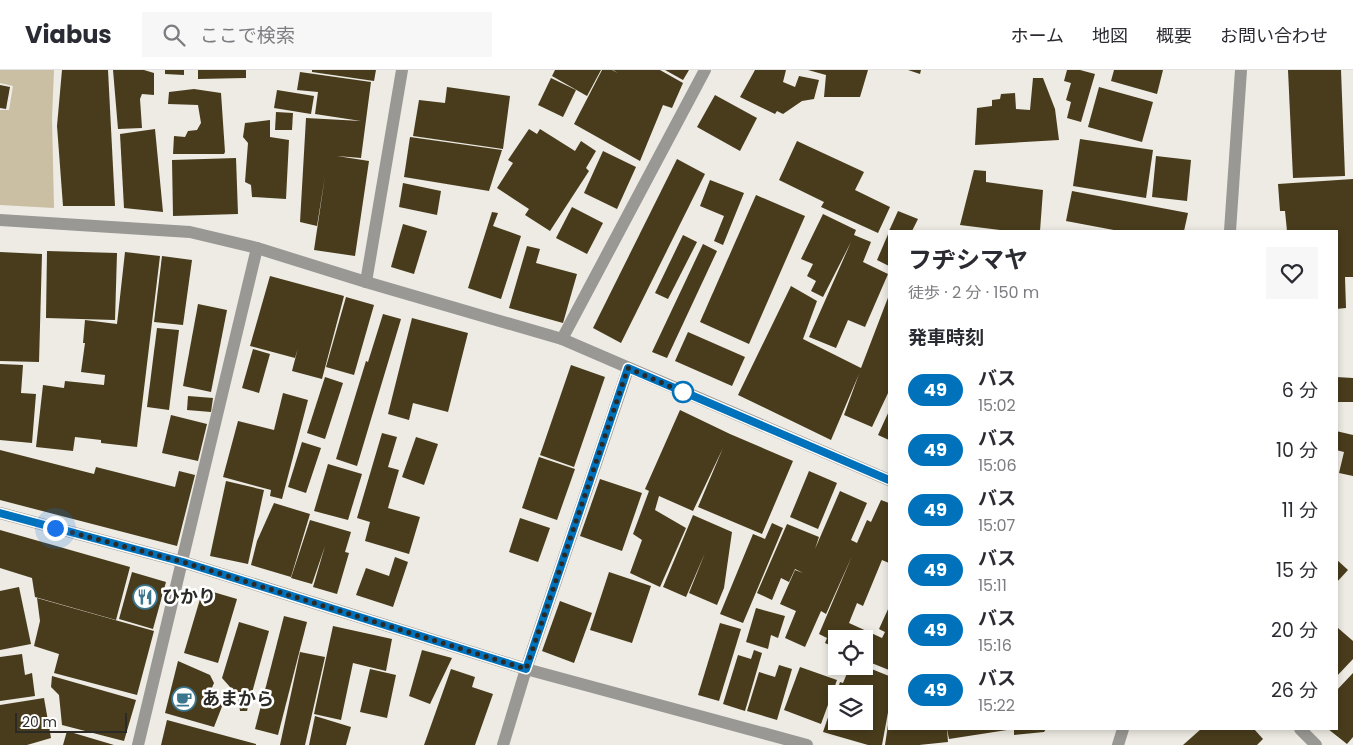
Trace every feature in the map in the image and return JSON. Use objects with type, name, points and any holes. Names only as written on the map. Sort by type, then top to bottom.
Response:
[{"type":"street","points":[[366,282],[402,70]]},
{"type":"street","points":[[562,339],[705,70]]},
{"type":"street","points":[[1230,230],[1242,70]]},
{"type":"street","points":[[0,220],[190,232],[257,248],[562,339],[888,480]]},
{"type":"street","points":[[138,745],[257,248]]},
{"type":"street","points":[[503,745],[526,669],[628,368]]},
{"type":"street","points":[[0,513],[183,562],[526,669],[808,745]]},
{"type":"street","points":[[1118,745],[1123,730]]},
{"type":"street","points":[[1301,730],[1316,745]]},
{"type":"shaded area","points":[[0,70],[54,70],[52,118],[54,208],[0,205],[0,110],[9,110],[13,86],[0,83]]},
{"type":"building","points":[[62,70],[108,70],[115,206],[63,206],[57,126]]},
{"type":"building","points":[[113,70],[144,70],[154,73],[154,95],[142,94],[140,99],[142,128],[118,129]]},
{"type":"building","points":[[165,70],[184,70],[184,75],[165,74]]},
{"type":"building","points":[[198,70],[246,70],[246,78],[198,79]]},
{"type":"building","points":[[312,70],[376,70],[374,81],[312,72]]},
{"type":"building","points":[[555,70],[601,70],[587,96],[552,76]]},
{"type":"building","points":[[602,70],[612,70],[618,73],[613,70],[660,70],[683,83],[672,108],[663,105],[640,161],[574,124]]},
{"type":"building","points":[[665,70],[689,70],[683,80]]},
{"type":"building","points":[[755,70],[786,70],[783,82],[795,87],[799,76],[819,80],[814,99],[802,101],[783,114],[777,111],[775,114],[740,97]]},
{"type":"building","points":[[808,70],[868,70],[860,97],[824,97],[826,75]]},
{"type":"building","points":[[908,70],[921,70],[920,74]]},
{"type":"building","points":[[1067,70],[1080,70],[1095,74],[1081,122],[1067,118],[1071,102],[1066,100],[1071,83],[1064,81]]},
{"type":"building","points":[[1114,70],[1163,70],[1157,94],[1111,81]]},
{"type":"building","points":[[1288,70],[1341,70],[1345,176],[1293,178]]},
{"type":"building","points":[[300,72],[371,82],[361,158],[337,156],[369,161],[355,256],[314,250],[325,176],[317,226],[300,222],[306,118],[361,121],[315,114],[318,92],[297,90]]},
{"type":"building","points":[[551,78],[576,90],[563,117],[538,105]]},
{"type":"building","points":[[1033,78],[1043,78],[1055,109],[1059,140],[975,145],[977,108],[992,106],[992,100],[1000,99],[1001,94],[1015,93],[1016,109],[1030,110]]},
{"type":"building","points":[[0,85],[10,87],[6,109],[0,108]]},
{"type":"building","points":[[447,87],[510,96],[503,149],[413,136],[419,100],[445,103]]},
{"type":"building","points":[[1099,87],[1153,102],[1142,142],[1088,127]]},
{"type":"building","points":[[194,89],[221,93],[224,154],[173,154],[174,136],[185,137],[188,131],[197,130],[201,123],[198,105],[168,104],[169,92]]},
{"type":"building","points":[[277,90],[314,96],[311,114],[274,108]]},
{"type":"building","points":[[715,95],[757,118],[740,151],[697,127]]},
{"type":"building","points":[[276,112],[293,113],[292,130],[275,130]]},
{"type":"building","points":[[270,120],[270,137],[289,140],[286,199],[252,197],[251,185],[245,182],[248,143],[243,137],[245,123]]},
{"type":"building","points":[[155,129],[163,212],[124,208],[120,134]]},
{"type":"building","points":[[529,129],[537,134],[540,129],[575,151],[581,141],[596,151],[586,168],[589,171],[550,231],[525,215],[529,209],[497,188],[513,163],[508,160]]},
{"type":"building","points":[[410,137],[502,150],[489,191],[404,177]]},
{"type":"building","points":[[1080,139],[1153,150],[1146,198],[1073,186]]},
{"type":"building","points":[[797,141],[864,172],[855,190],[890,207],[878,233],[821,207],[824,202],[779,180]]},
{"type":"building","points":[[603,151],[636,167],[617,209],[584,193]]},
{"type":"building","points":[[1156,156],[1191,160],[1187,201],[1152,197]]},
{"type":"building","points":[[236,158],[238,214],[173,216],[172,160]]},
{"type":"building","points":[[677,159],[705,174],[621,343],[593,328]]},
{"type":"building","points":[[974,170],[986,171],[986,182],[1043,190],[1040,230],[1000,230],[960,225]]},
{"type":"building","points":[[1353,179],[1353,277],[1345,277],[1346,308],[1338,309],[1338,230],[1287,230],[1285,211],[1280,211],[1278,184]]},
{"type":"building","points":[[710,180],[744,193],[723,245],[714,241],[724,216],[700,206]]},
{"type":"building","points":[[403,183],[441,191],[437,215],[399,207]]},
{"type":"building","points":[[1072,191],[1188,213],[1184,230],[1114,230],[1066,221]]},
{"type":"building","points":[[756,195],[805,216],[749,344],[700,322]]},
{"type":"building","points":[[572,207],[603,223],[587,254],[556,238]]},
{"type":"building","points":[[898,211],[918,219],[912,230],[889,230]]},
{"type":"building","points":[[492,212],[498,213],[493,226],[521,236],[501,299],[468,288]]},
{"type":"building","points":[[823,214],[856,230],[854,235],[871,242],[863,262],[888,274],[865,327],[848,320],[836,348],[809,337],[851,242],[823,297],[811,291],[816,281],[807,276],[813,264],[801,259]]},
{"type":"building","points":[[403,224],[427,231],[414,274],[391,267]]},
{"type":"building","points":[[888,234],[888,266],[877,260]]},
{"type":"building","points":[[683,235],[697,242],[668,299],[655,293]]},
{"type":"building","points":[[703,244],[717,251],[667,358],[652,352]]},
{"type":"building","points":[[527,246],[540,249],[536,263],[577,274],[563,323],[509,308]]},
{"type":"building","points":[[47,251],[117,253],[115,320],[46,318]]},
{"type":"building","points":[[0,252],[42,254],[39,362],[0,361]]},
{"type":"building","points":[[125,252],[160,256],[137,447],[101,443],[101,440],[75,437],[73,451],[36,447],[43,385],[64,388],[65,381],[104,385],[105,375],[81,372],[85,343],[83,343],[85,320],[117,324]]},
{"type":"building","points":[[162,256],[192,260],[183,325],[154,322]]},
{"type":"building","points":[[270,276],[344,296],[322,379],[292,371],[298,348],[295,358],[250,346]]},
{"type":"building","points":[[791,286],[817,301],[803,339],[861,368],[888,298],[888,393],[872,427],[844,415],[859,374],[831,440],[738,395]]},
{"type":"building","points":[[346,297],[374,305],[354,375],[326,367]]},
{"type":"building","points":[[198,304],[227,310],[211,392],[183,386]]},
{"type":"building","points":[[383,314],[401,319],[357,466],[336,459],[366,361],[368,362]]},
{"type":"building","points":[[412,318],[468,333],[448,412],[413,403],[409,420],[388,414]]},
{"type":"building","points":[[157,328],[179,330],[169,410],[147,407]]},
{"type":"building","points":[[688,332],[745,357],[732,386],[675,361]]},
{"type":"building","points":[[253,349],[270,354],[259,393],[242,388]]},
{"type":"building","points":[[0,364],[23,365],[21,393],[36,394],[32,443],[0,440]]},
{"type":"building","points":[[571,365],[605,377],[574,467],[540,455]]},
{"type":"building","points":[[325,377],[343,383],[325,439],[307,433]]},
{"type":"building","points":[[1338,377],[1353,378],[1353,402],[1338,402]]},
{"type":"building","points":[[283,393],[308,400],[282,499],[270,496],[271,490],[223,477],[238,421],[274,430]]},
{"type":"building","points":[[188,396],[213,398],[211,412],[187,410]]},
{"type":"building","points":[[680,410],[793,461],[762,534],[698,507],[723,448],[693,511],[659,496],[655,510],[686,528],[660,587],[630,573],[642,540],[633,534],[649,491],[645,489]]},
{"type":"building","points":[[888,413],[888,440],[878,435]]},
{"type":"building","points":[[171,415],[207,424],[198,461],[162,453]]},
{"type":"building","points":[[1338,431],[1353,435],[1353,476],[1339,473],[1344,452],[1338,450]]},
{"type":"building","points":[[382,433],[397,437],[388,467],[399,470],[388,508],[420,517],[409,554],[365,541],[370,522],[357,518]]},
{"type":"building","points":[[416,437],[438,444],[424,485],[402,477]]},
{"type":"building","points":[[302,442],[321,448],[306,493],[288,487]]},
{"type":"building","points":[[0,450],[94,474],[96,467],[175,487],[179,471],[195,475],[177,546],[0,500]]},
{"type":"building","points":[[539,457],[575,469],[557,520],[522,508]]},
{"type":"building","points":[[328,464],[362,474],[348,520],[314,511]]},
{"type":"building","points":[[809,471],[837,483],[818,529],[790,517]]},
{"type":"building","points":[[600,479],[642,493],[622,551],[580,536]]},
{"type":"building","points":[[226,481],[264,490],[248,564],[210,556]]},
{"type":"building","points":[[840,491],[867,503],[851,540],[857,543],[867,520],[871,522],[881,500],[888,503],[888,563],[882,560],[863,606],[857,603],[849,623],[864,630],[828,630],[828,644],[825,643],[827,638],[819,634],[852,556],[826,614],[821,611],[805,647],[785,638],[796,611],[780,604],[795,570],[803,573],[795,569],[789,582],[781,578],[772,600],[757,593],[787,524],[819,537],[815,549]]},
{"type":"building","points":[[274,503],[310,514],[291,577],[251,565],[257,541]]},
{"type":"building","points":[[693,515],[732,532],[724,588],[717,605],[689,593],[705,553],[686,597],[663,587]]},
{"type":"building","points":[[520,518],[550,528],[538,562],[509,552]]},
{"type":"building","points":[[310,520],[351,532],[345,552],[349,553],[337,594],[313,587],[325,546],[312,584],[291,578]]},
{"type":"building","points":[[772,523],[783,528],[743,623],[720,614],[753,534],[765,539]]},
{"type":"building","points":[[0,530],[130,567],[116,620],[35,597],[32,578],[0,568]]},
{"type":"building","points":[[395,557],[408,562],[393,607],[356,595],[366,568],[389,576]]},
{"type":"building","points":[[1338,561],[1348,570],[1338,581]]},
{"type":"building","points":[[132,572],[166,582],[153,629],[119,619]]},
{"type":"building","points":[[609,572],[651,586],[632,643],[590,630]]},
{"type":"building","points":[[19,587],[31,644],[0,650],[0,591]]},
{"type":"building","points":[[203,589],[237,599],[218,663],[184,653]]},
{"type":"building","points":[[37,598],[154,631],[137,695],[54,673],[59,654],[34,646],[40,621]]},
{"type":"building","points":[[560,601],[592,613],[574,663],[542,651]]},
{"type":"building","points":[[756,608],[785,616],[778,638],[771,635],[768,649],[746,642]]},
{"type":"building","points":[[888,609],[888,670],[873,664],[873,634],[882,638],[885,632],[879,629]]},
{"type":"building","points":[[284,616],[307,622],[278,735],[255,729]]},
{"type":"building","points":[[239,622],[269,631],[247,711],[240,711],[238,696],[222,678]]},
{"type":"building","points":[[720,623],[741,629],[719,701],[698,695]]},
{"type":"building","points":[[333,626],[392,639],[386,671],[353,663],[341,720],[314,714]]},
{"type":"building","points":[[1338,628],[1353,641],[1353,659],[1338,675]]},
{"type":"building","points":[[422,650],[452,658],[430,704],[409,696]]},
{"type":"building","points":[[754,650],[762,653],[745,711],[723,704],[738,655],[751,659]]},
{"type":"building","points":[[300,652],[325,657],[305,745],[280,745]]},
{"type":"building","points":[[22,654],[25,675],[32,673],[35,696],[0,701],[0,657]]},
{"type":"building","points":[[178,661],[210,675],[214,683],[208,697],[223,704],[214,727],[165,713]]},
{"type":"building","points":[[779,665],[792,669],[777,720],[747,711],[759,672],[775,677]]},
{"type":"building","points":[[800,667],[837,680],[835,685],[828,685],[828,705],[821,724],[784,710]]},
{"type":"building","points":[[370,669],[396,675],[387,718],[360,712]]},
{"type":"building","points":[[451,669],[475,677],[472,687],[493,694],[475,745],[424,745]]},
{"type":"building","points":[[873,670],[888,676],[888,712],[882,745],[868,745],[823,732],[828,717],[828,730],[873,730],[873,685],[839,685],[840,682],[843,683],[846,675],[873,675]]},
{"type":"building","points":[[1353,673],[1353,737],[1347,744],[1329,730],[1338,730],[1338,689]]},
{"type":"building","points":[[52,676],[136,700],[124,741],[62,725],[59,695],[51,687]]},
{"type":"building","points":[[44,698],[51,738],[27,745],[0,745],[0,705]]},
{"type":"building","points":[[315,716],[351,727],[346,745],[309,745]]},
{"type":"building","points":[[167,720],[256,744],[256,745],[161,745]]},
{"type":"building","points":[[888,725],[888,730],[947,730],[948,742],[919,745],[885,745]]},
{"type":"building","points":[[947,730],[1007,730],[949,739]]},
{"type":"building","points":[[1014,730],[1045,730],[1044,732],[1014,735]]},
{"type":"building","points":[[1200,730],[1255,730],[1263,739],[1257,745],[1183,745]]},
{"type":"building","points":[[67,731],[114,745],[63,745]]},
{"type":"bus line","name":"49","points":[[0,513],[183,562],[526,669],[628,368],[888,480]]},
{"type":"place","name":"ひかり","points":[[145,597]]},
{"type":"place","name":"あまから","points":[[184,699]]},
{"type":"route","points":[[55,528],[183,562],[526,669],[628,368],[683,392]]}]
